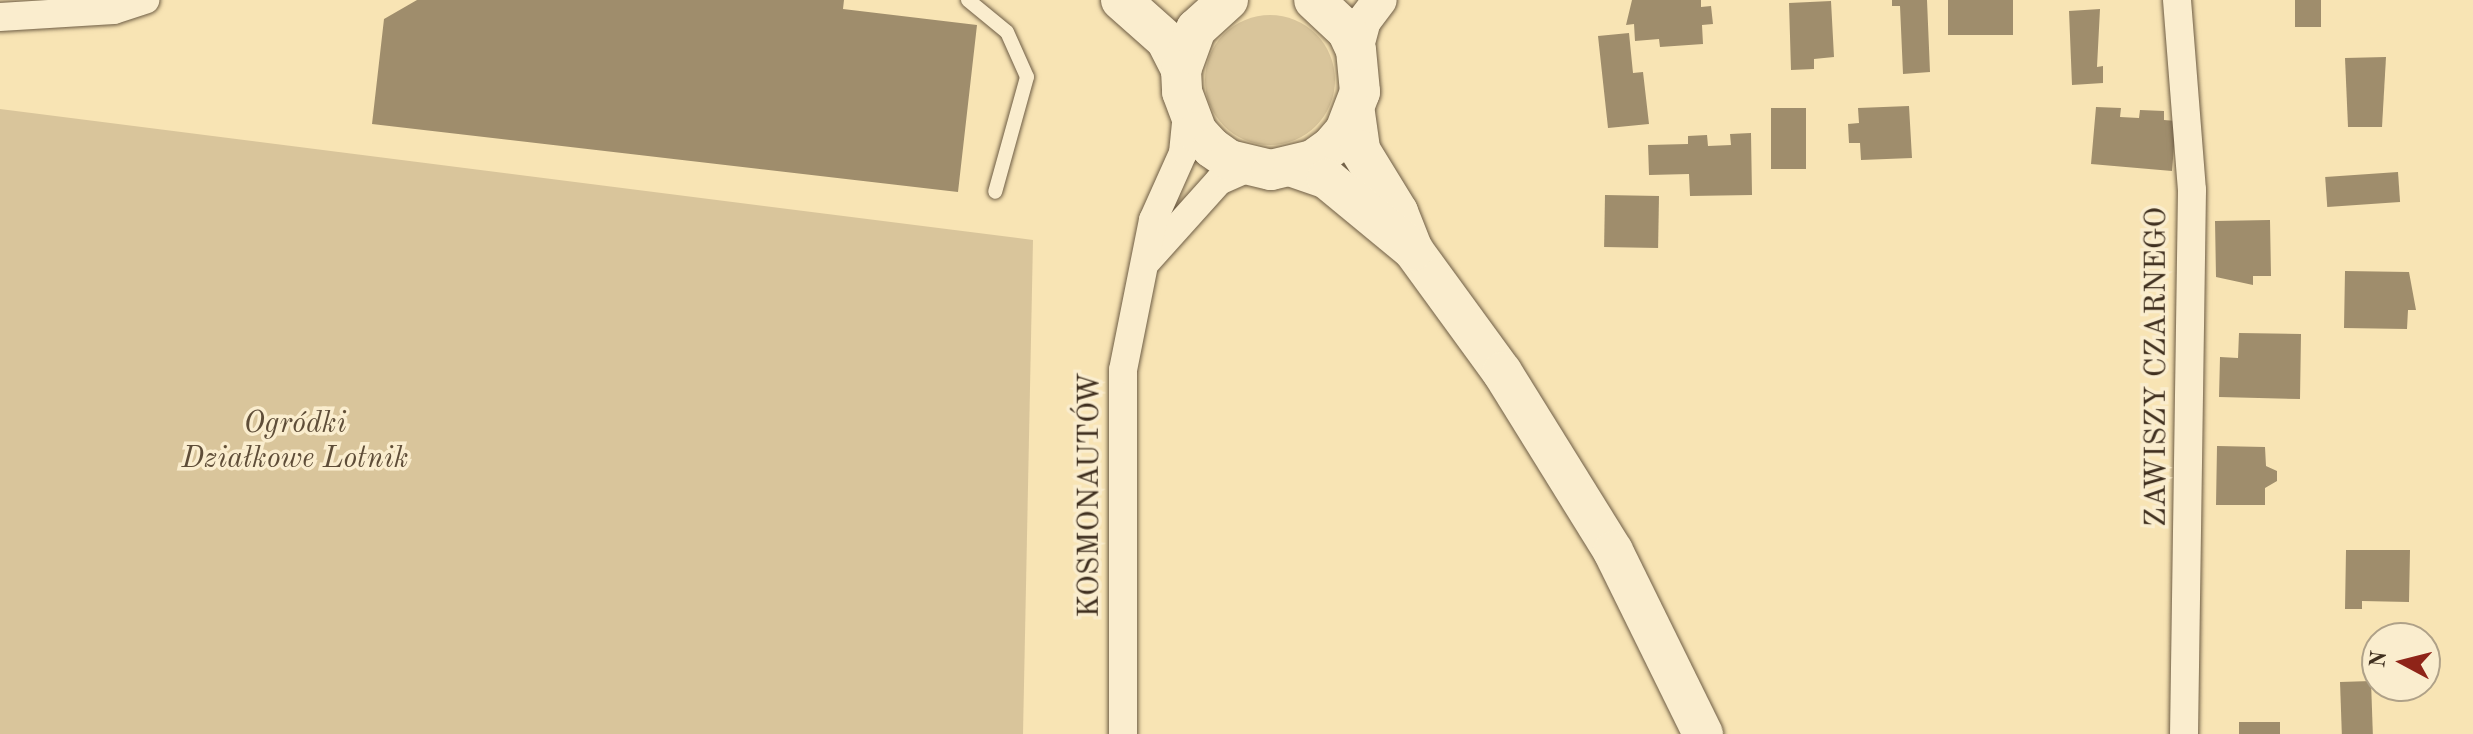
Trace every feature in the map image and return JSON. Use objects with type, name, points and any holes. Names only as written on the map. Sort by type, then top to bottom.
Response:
[{"type":"main road","points":[[1121,0],[1166,40],[1181,70],[1187,113],[1212,148],[1250,167],[1293,167],[1327,179],[1413,250],[1502,372],[1613,551],[1703,734]]},
{"type":"main road","points":[[1181,70],[1196,29],[1228,0]]},
{"type":"main road","points":[[1314,0],[1333,14],[1356,50],[1360,92],[1355,113],[1360,150],[1398,212],[1413,250]]},
{"type":"main road","points":[[1293,167],[1331,147],[1355,113]]},
{"type":"street","points":[[1356,50],[1364,21],[1380,0]]},
{"type":"street","name":"ZAWISZY CZARNEGO","points":[[2177,0],[2192,190],[2184,734]]},
{"type":"street","points":[[0,17],[129,2]]},
{"type":"street","name":"KOSMONAUTÓW","points":[[1123,734],[1123,370],[1148,260],[1153,220],[1183,153],[1187,113]]},
{"type":"street","name":"KOSMONAUTÓW","points":[[1148,260],[1219,181],[1250,167]]},
{"type":"lane","points":[[968,0],[1007,32],[1027,77],[995,192]]},
{"type":"green space","points":[[1270,15],[1295,20],[1316,34],[1330,55],[1335,80],[1330,105],[1316,126],[1295,140],[1270,145],[1245,140],[1224,126],[1210,105],[1205,80],[1210,55],[1224,34],[1245,20]]},
{"type":"green space","name":"Ogródki Działkowe Lotnik","points":[[0,109],[1033,240],[1023,734],[0,734]]},
{"type":"building","points":[[417,0],[844,0],[843,9],[977,25],[958,192],[372,124],[384,19]]},
{"type":"building","points":[[1632,0],[1701,0],[1701,7],[1711,6],[1713,24],[1702,25],[1703,44],[1660,47],[1659,39],[1635,41],[1634,24],[1626,25]]},
{"type":"building","points":[[1892,0],[1927,0],[1930,72],[1903,74],[1900,6],[1892,6]]},
{"type":"building","points":[[1948,0],[2013,0],[2013,35],[1948,35]]},
{"type":"building","points":[[2295,0],[2321,0],[2321,27],[2295,27]]},
{"type":"building","points":[[1831,1],[1834,57],[1814,59],[1814,69],[1791,70],[1789,3]]},
{"type":"building","points":[[2100,9],[2097,67],[2103,66],[2103,83],[2072,85],[2069,11]]},
{"type":"building","points":[[1629,33],[1633,73],[1643,72],[1649,124],[1608,128],[1598,36]]},
{"type":"building","points":[[2386,57],[2382,127],[2348,127],[2345,58]]},
{"type":"building","points":[[1909,106],[1912,158],[1861,160],[1860,143],[1849,143],[1848,124],[1859,123],[1858,108]]},
{"type":"building","points":[[2096,107],[2121,108],[2120,117],[2139,118],[2140,110],[2164,111],[2164,120],[2176,121],[2172,171],[2091,164]]},
{"type":"building","points":[[1771,108],[1806,108],[1806,169],[1771,169]]},
{"type":"building","points":[[1751,133],[1752,195],[1690,196],[1689,174],[1649,175],[1648,145],[1688,144],[1688,136],[1707,135],[1708,146],[1731,145],[1730,134]]},
{"type":"building","points":[[2398,172],[2400,202],[2327,207],[2325,177]]},
{"type":"building","points":[[1605,195],[1659,196],[1658,248],[1604,247]]},
{"type":"building","points":[[2270,220],[2271,276],[2253,276],[2253,285],[2216,277],[2215,221]]},
{"type":"building","points":[[2345,271],[2409,272],[2416,310],[2408,310],[2407,329],[2344,328]]},
{"type":"building","points":[[2239,333],[2301,334],[2300,399],[2219,397],[2220,357],[2238,358]]},
{"type":"building","points":[[2217,446],[2265,447],[2266,466],[2277,471],[2277,481],[2265,488],[2265,505],[2216,505]]},
{"type":"building","points":[[2346,550],[2410,550],[2409,602],[2362,601],[2362,609],[2345,609]]},
{"type":"building","points":[[2361,681],[2361,702],[2372,702],[2373,734],[2342,734],[2340,682]]},
{"type":"building","points":[[2239,722],[2280,722],[2280,734],[2239,734]]}]
